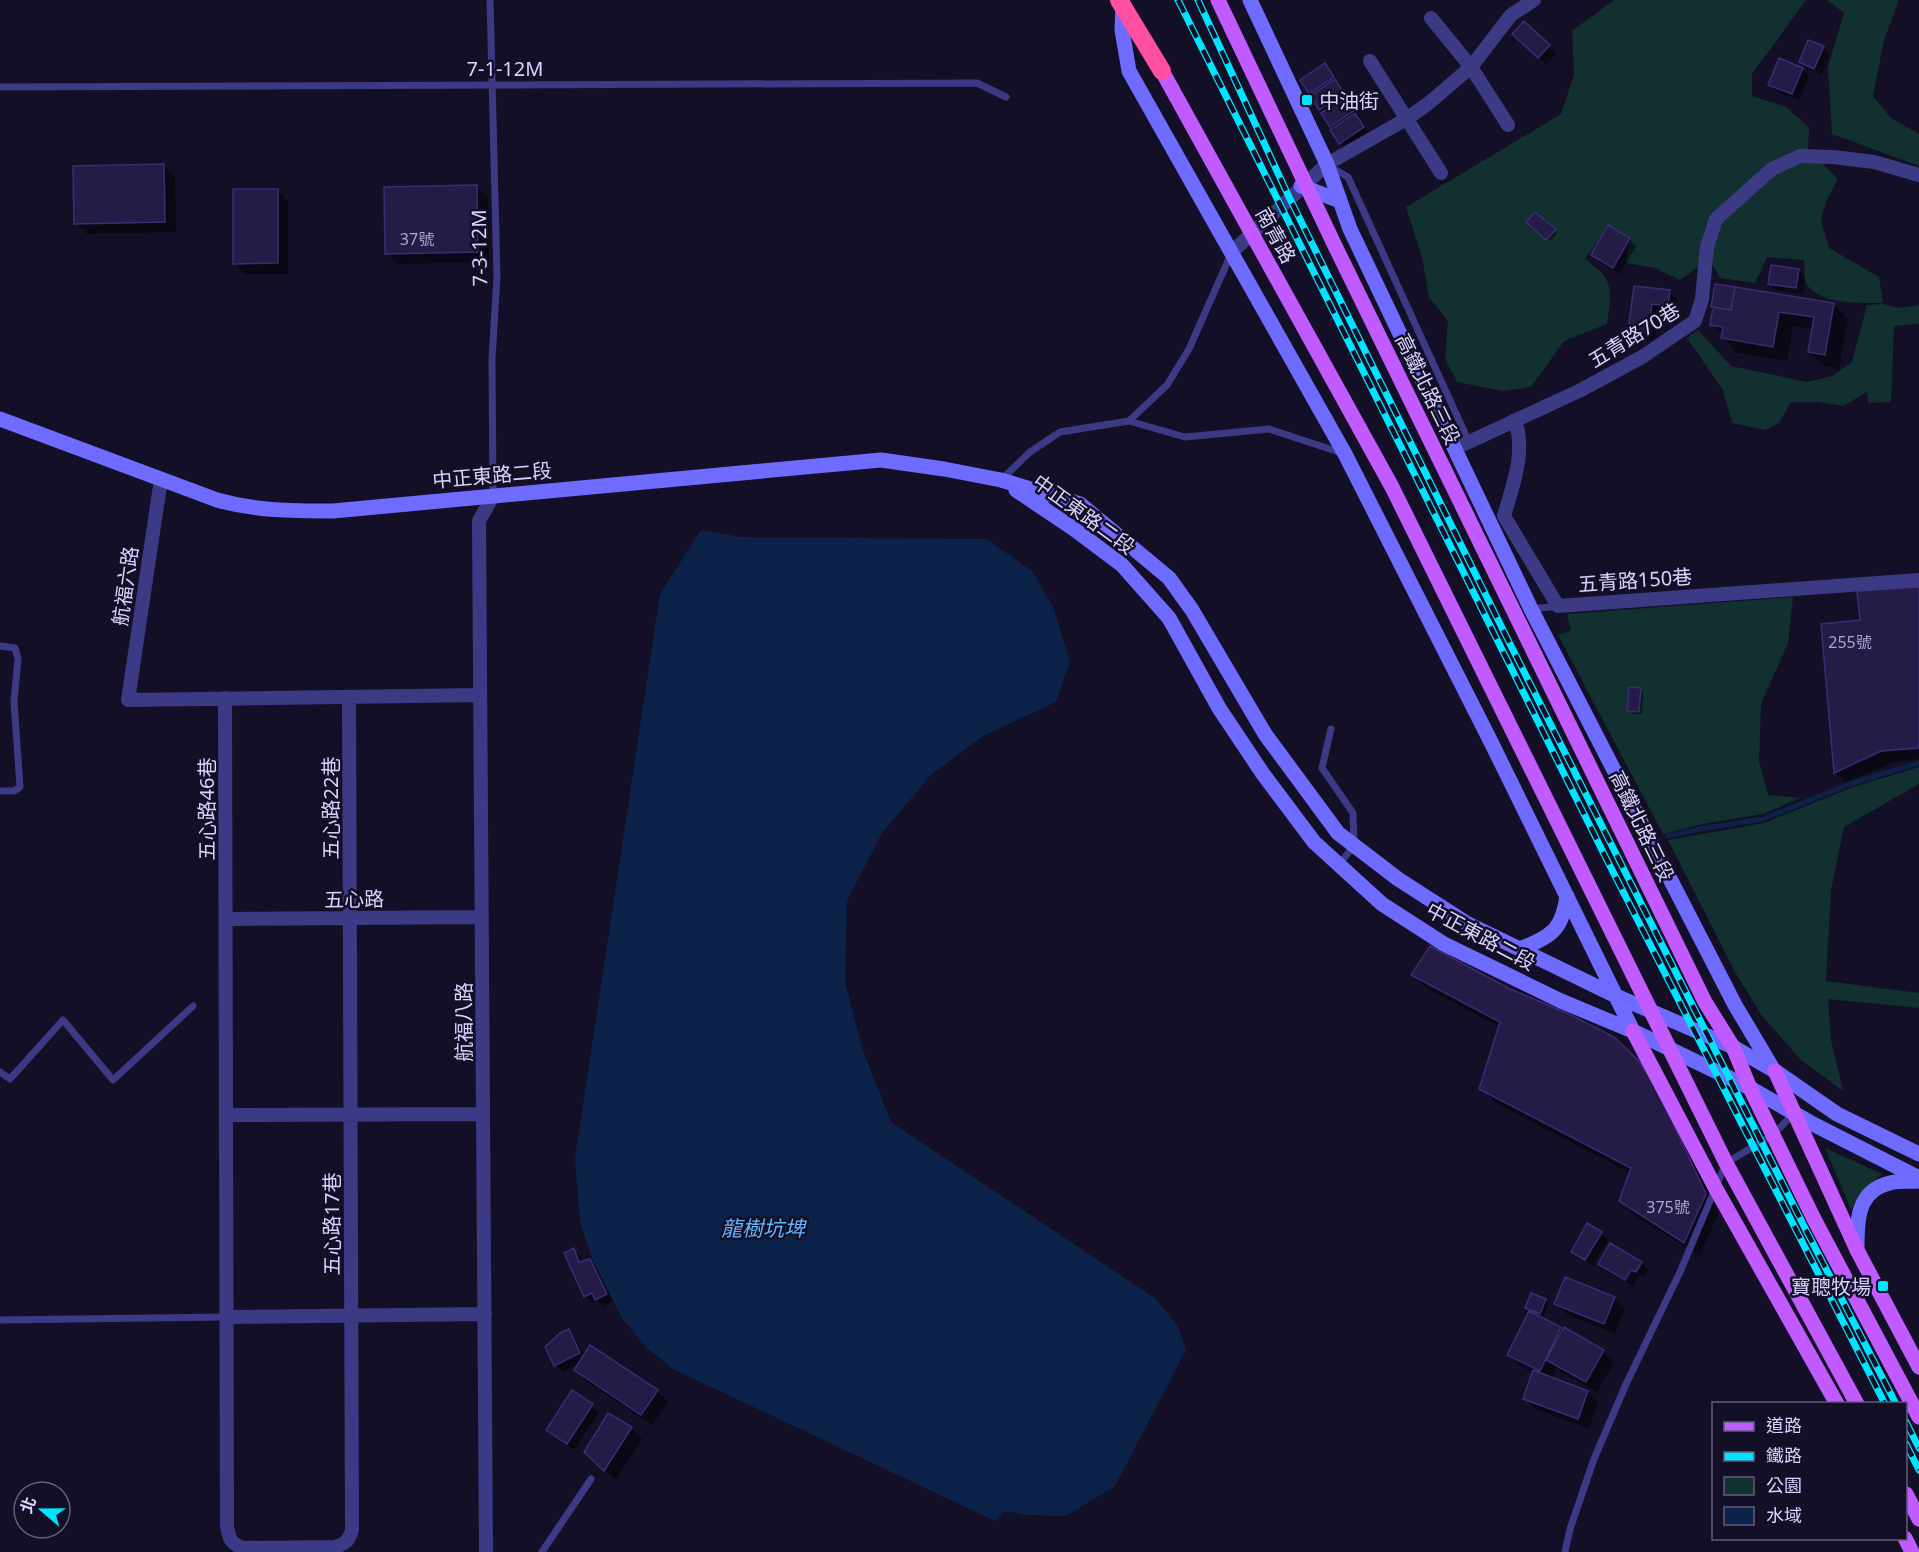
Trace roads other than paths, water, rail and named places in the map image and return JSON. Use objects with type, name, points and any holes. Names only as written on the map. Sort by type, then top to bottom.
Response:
[{"type":"highway","points":[[1119,0],[1162,71]]},
{"type":"main road","name":"南青路","points":[[1125,0],[1392,488],[1650,1009]]},
{"type":"main road","name":"南青路","points":[[1125,0],[1122,30],[1129,71],[1345,454]]},
{"type":"main road","name":"高鐵北路三段","points":[[1218,0],[1336,248],[1705,1002],[1733,1047],[1750,1088],[1814,1219],[1919,1417]]},
{"type":"main road","points":[[1250,0],[1327,164],[1350,229],[1462,445]]},
{"type":"main road","points":[[1301,186],[1340,201]]},
{"type":"main road","name":"中正東路二段","points":[[0,419],[240,507],[279,511],[333,511],[881,460],[1001,480],[1080,504],[1168,578],[1192,610],[1265,734],[1338,833],[1398,879],[1468,924],[1614,995],[1733,1047],[1775,1071],[1837,1114],[1919,1154]]},
{"type":"main road","name":"高鐵北路三段","points":[[1462,445],[1531,609],[1735,1005],[1775,1071],[1857,1250],[1919,1367]]},
{"type":"main road","points":[[1345,454],[1567,896],[1614,995],[1716,1189],[1838,1402]]},
{"type":"main road","name":"中正東路二段","points":[[1001,480],[1074,529],[1122,565],[1169,618],[1219,708],[1263,774],[1314,843],[1382,904],[1444,944],[1750,1088],[1919,1180]]},
{"type":"main road","points":[[1520,949],[1546,938],[1555,929],[1565,912],[1567,896]]},
{"type":"main road","points":[[1650,1009],[1726,1163],[1856,1402]]},
{"type":"main road","points":[[1857,1250],[1857,1221],[1861,1206],[1872,1191],[1890,1182],[1919,1180]]},
{"type":"main road","points":[[1829,1353],[1839,1402]]},
{"type":"main road","points":[[1907,1498],[1919,1519]]},
{"type":"street","points":[[1232,252],[1327,164],[1408,118],[1428,103],[1471,67],[1511,15],[1534,0]]},
{"type":"street","points":[[1431,18],[1471,67],[1508,125]]},
{"type":"street","points":[[1370,61],[1441,173]]},
{"type":"street","name":"五青路70巷","points":[[1462,445],[1581,390],[1642,357],[1695,321],[1702,299],[1707,248],[1716,219],[1772,169],[1800,156],[1833,157],[1874,162],[1919,175]]},
{"type":"street","name":"五青路150巷","points":[[1515,420],[1520,435],[1517,469],[1503,516],[1558,606],[1919,580]]},
{"type":"street","name":"航福六路","points":[[161,479],[128,699],[225,698]]},
{"type":"street","name":"航福八路","points":[[486,1552],[479,522],[493,496]]},
{"type":"street","points":[[225,698],[480,695]]},
{"type":"street","name":"五心路22巷","points":[[349,697],[350,918]]},
{"type":"street","name":"五心路46巷","points":[[225,698],[226,1526],[228,1537],[234,1545],[243,1548],[335,1547],[344,1545],[352,1530]]},
{"type":"street","name":"五心路","points":[[226,919],[482,917]]},
{"type":"street","name":"五心路17巷","points":[[350,918],[352,1530]]},
{"type":"street","points":[[226,1114],[483,1114]]},
{"type":"street","points":[[226,1317],[485,1314]]},
{"type":"lane","name":"7-3-12M","points":[[490,0],[497,277],[492,359],[493,496]]},
{"type":"lane","name":"7-1-12M","points":[[0,87],[977,83],[1006,97]]},
{"type":"lane","points":[[1327,164],[1348,177],[1462,445]]},
{"type":"lane","points":[[1129,421],[1167,385],[1189,349],[1232,252]]},
{"type":"lane","points":[[1001,480],[1030,452],[1060,432],[1129,421],[1185,437],[1269,429],[1345,454]]},
{"type":"lane","points":[[1531,609],[1558,606]]},
{"type":"lane","points":[[0,646],[15,648],[18,659],[14,701],[20,787],[14,791],[0,791]]},
{"type":"lane","points":[[1331,729],[1322,768],[1353,813],[1354,845],[1339,865]]},
{"type":"lane","points":[[0,1072],[10,1079],[63,1020],[113,1080],[193,1006]]},
{"type":"lane","points":[[1565,1552],[1570,1528],[1594,1459],[1627,1382],[1680,1272],[1726,1163],[1773,1135],[1794,1113]]},
{"type":"lane","points":[[0,1320],[226,1317]]},
{"type":"lane","points":[[542,1552],[591,1479]]},
{"type":"water","name":"龍樹坑埤","points":[[701,530],[741,537],[987,539],[1033,572],[1054,609],[1070,662],[1056,702],[983,736],[931,775],[882,833],[847,901],[845,981],[863,1051],[891,1122],[1155,1298],[1179,1328],[1186,1350],[1115,1486],[1066,1516],[1025,1515],[1005,1511],[995,1521],[673,1369],[647,1348],[623,1320],[594,1264],[580,1221],[575,1158],[660,594]]},
{"type":"waterway","points":[[1668,836],[1763,819],[1852,783],[1919,763]]},
{"type":"railway","points":[[1178,0],[1609,864],[1884,1402]]},
{"type":"railway","points":[[1198,0],[1289,197],[1510,644],[1895,1402]]},
{"type":"railway","points":[[1907,1424],[1919,1448]]},
{"type":"railway","points":[[1907,1446],[1919,1470]]},
{"type":"place","name":"中油街","points":[[1307,100]]},
{"type":"place","name":"寶聰牧場","points":[[1883,1286]]}]
